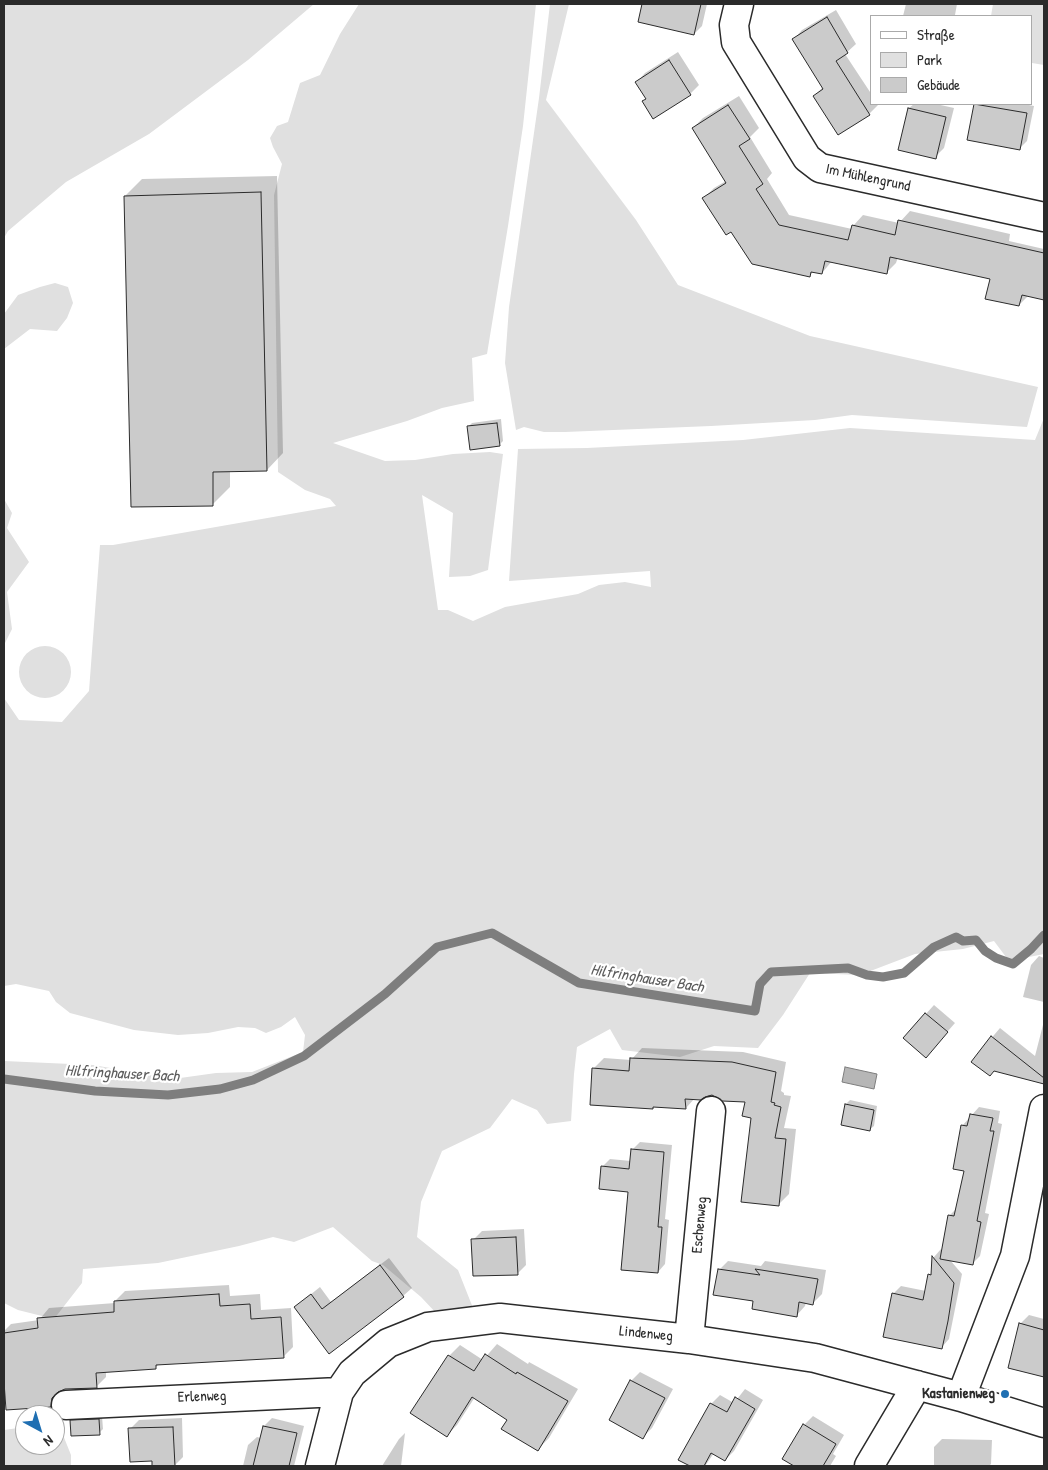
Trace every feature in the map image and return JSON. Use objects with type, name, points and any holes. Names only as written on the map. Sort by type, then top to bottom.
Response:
[{"type":"street","name":"Im Mühlengrund","points":[[739,4],[734,25],[736,42],[808,158],[820,168],[1044,217]]},
{"type":"street","points":[[961,1397],[1015,1256],[1044,1109]]},
{"type":"street","name":"Eschenweg","points":[[689,1339],[711,1111]]},
{"type":"street","name":"Lindenweg","points":[[320,1466],[339,1392],[352,1373],[388,1343],[428,1327],[500,1318],[689,1339],[815,1358],[961,1397],[1044,1423]]},
{"type":"street","points":[[869,1466],[917,1385]]},
{"type":"street","name":"Erlenweg","points":[[66,1405],[339,1392]]},
{"type":"green space","points":[[4,4],[314,4],[248,60],[149,134],[66,182],[8,231],[4,238]]},
{"type":"green space","points":[[359,4],[536,4],[523,126],[487,354],[472,358],[474,401],[442,408],[407,421],[333,443],[385,461],[415,460],[453,454],[490,452],[503,454],[488,570],[470,576],[449,577],[453,513],[422,495],[438,610],[448,610],[473,621],[505,607],[578,594],[599,585],[625,582],[651,587],[650,571],[509,581],[518,449],[587,448],[743,440],[850,428],[1035,440],[1044,418],[1044,954],[1009,961],[994,941],[963,949],[915,954],[860,975],[810,973],[783,1015],[758,1048],[714,1046],[680,1057],[622,1050],[610,1029],[577,1047],[571,1121],[547,1124],[537,1110],[512,1099],[490,1128],[442,1151],[421,1202],[417,1237],[458,1270],[473,1308],[437,1314],[421,1297],[383,1265],[372,1261],[333,1227],[294,1242],[273,1237],[158,1263],[83,1269],[82,1283],[54,1319],[18,1310],[4,1303],[4,1061],[93,1065],[173,1079],[216,1073],[252,1072],[303,1052],[305,1035],[295,1017],[281,1027],[266,1033],[255,1028],[238,1027],[208,1033],[178,1035],[134,1030],[70,1013],[56,1002],[49,991],[16,984],[4,986],[4,698],[19,720],[62,722],[89,691],[100,545],[113,545],[336,506],[330,499],[305,490],[278,472],[274,195],[282,164],[270,138],[277,126],[288,122],[300,83],[320,75],[340,34]]},
{"type":"green space","points":[[550,4],[569,4],[546,100],[636,220],[678,285],[810,336],[1038,387],[1027,427],[852,415],[815,420],[711,426],[565,432],[544,432],[524,427],[516,430],[505,363],[509,307],[539,98]]},
{"type":"green space","points":[[993,4],[1044,4],[1044,65],[1033,63],[1033,15],[991,15]]},
{"type":"green space","points":[[55,283],[68,287],[73,303],[67,318],[57,331],[30,329],[4,349],[4,314],[18,295]]},
{"type":"green space","points":[[4,499],[12,513],[7,528],[29,562],[7,592],[12,629],[4,645]]},
{"type":"green space","points":[[45,646],[55,648],[63,654],[69,662],[71,672],[69,682],[63,690],[55,696],[45,698],[35,696],[27,690],[21,682],[19,672],[21,662],[27,654],[35,648]]},
{"type":"green space","points":[[15,1428],[15,1455],[65,1455],[65,1440],[71,1455],[71,1466],[4,1466],[4,1430]]},
{"type":"shaded area","points":[[845,1067],[877,1074],[874,1089],[842,1082]]},
{"type":"building","points":[[642,4],[701,4],[694,35],[638,22]]},
{"type":"building","points":[[827,17],[848,53],[836,61],[870,115],[838,135],[813,96],[823,89],[792,39]]},
{"type":"building","points":[[669,60],[691,95],[653,119],[642,101],[646,99],[635,82]]},
{"type":"building","points":[[728,105],[750,139],[739,146],[763,184],[756,189],[779,225],[848,240],[852,225],[895,235],[898,220],[1044,253],[1044,300],[1022,295],[1019,306],[985,299],[990,279],[890,257],[887,274],[825,261],[822,274],[811,272],[810,277],[752,264],[731,232],[726,235],[702,198],[726,183],[692,128]]},
{"type":"building","points":[[974,105],[1027,113],[1020,150],[967,140]]},
{"type":"building","points":[[908,108],[946,117],[936,159],[898,150]]},
{"type":"building","points":[[261,192],[267,471],[213,472],[213,506],[131,507],[124,196]]},
{"type":"building","points":[[497,423],[500,446],[470,450],[467,426]]},
{"type":"building","points":[[925,1013],[948,1032],[926,1058],[903,1038]]},
{"type":"building","points":[[991,1036],[1044,1078],[1044,1084],[994,1071],[990,1076],[971,1062]]},
{"type":"building","points":[[630,1058],[732,1062],[776,1072],[771,1102],[781,1107],[775,1138],[786,1139],[779,1206],[741,1202],[751,1118],[742,1116],[745,1102],[722,1101],[712,1095],[701,1100],[685,1099],[686,1109],[590,1105],[592,1068],[629,1071]]},
{"type":"building","points":[[845,1104],[874,1110],[870,1131],[841,1125]]},
{"type":"building","points":[[970,1114],[993,1118],[990,1131],[994,1131],[977,1221],[981,1222],[973,1265],[940,1259],[948,1215],[954,1216],[964,1171],[953,1169],[961,1125],[967,1126]]},
{"type":"building","points":[[631,1149],[664,1152],[658,1227],[662,1227],[658,1273],[621,1270],[628,1192],[599,1189],[601,1166],[629,1169]]},
{"type":"building","points":[[516,1237],[518,1275],[473,1276],[471,1239]]},
{"type":"building","points":[[932,1256],[954,1283],[942,1349],[883,1337],[892,1293],[923,1300],[928,1274],[931,1275]]},
{"type":"building","points":[[380,1265],[404,1297],[329,1354],[294,1307],[311,1294],[322,1309]]},
{"type":"building","points":[[718,1269],[760,1275],[755,1269],[818,1279],[813,1305],[799,1302],[797,1317],[752,1309],[753,1301],[713,1295]]},
{"type":"building","points":[[219,1294],[220,1306],[250,1304],[251,1319],[281,1317],[284,1358],[156,1365],[156,1369],[96,1373],[97,1388],[65,1389],[58,1392],[52,1398],[51,1405],[15,1405],[15,1409],[6,1410],[4,1333],[38,1328],[37,1318],[114,1312],[114,1301]]},
{"type":"building","points":[[1019,1323],[1044,1330],[1044,1377],[1008,1368]]},
{"type":"building","points":[[485,1354],[516,1374],[517,1372],[568,1401],[538,1451],[501,1429],[507,1420],[472,1397],[447,1437],[410,1413],[448,1355],[474,1371]]},
{"type":"building","points":[[630,1380],[665,1398],[643,1439],[609,1420]]},
{"type":"building","points":[[735,1397],[755,1409],[725,1461],[711,1453],[704,1466],[690,1466],[678,1460],[710,1403],[727,1412]]},
{"type":"building","points":[[99,1419],[100,1435],[71,1436],[70,1420]]},
{"type":"building","points":[[803,1424],[836,1444],[823,1466],[794,1466],[782,1459]]},
{"type":"building","points":[[263,1426],[297,1433],[289,1466],[253,1466]]},
{"type":"building","points":[[173,1427],[175,1466],[152,1466],[152,1461],[130,1462],[128,1428]]},
{"type":"waterway","name":"Hilfringhauser Bach","points":[[4,1079],[95,1091],[168,1095],[220,1089],[253,1080],[304,1056],[385,994],[437,947],[492,933],[579,983],[755,1011],[760,984],[771,972],[848,968],[867,975],[883,977],[904,973],[934,947],[956,937],[963,941],[976,940],[985,951],[996,958],[1013,964],[1044,935]]},
{"type":"place","name":"Kastanienweg","points":[[1005,1394]]}]
